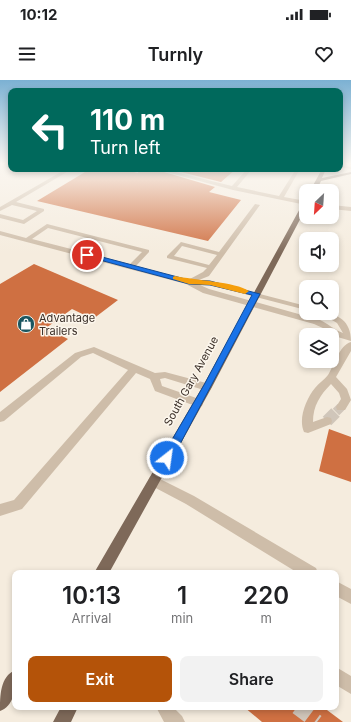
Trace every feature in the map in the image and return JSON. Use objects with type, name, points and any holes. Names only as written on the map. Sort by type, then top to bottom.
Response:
[{"type":"main road","name":"South Gary Avenue","points":[[103,570],[198,403],[256,294],[299,220]]},
{"type":"main road","points":[[0,703],[12,683]]},
{"type":"main road","points":[[62,722],[68,710]]},
{"type":"street","points":[[0,209],[27,194]]},
{"type":"street","points":[[261,194],[299,202]]},
{"type":"street","points":[[280,198],[283,194]]},
{"type":"street","points":[[0,216],[24,222],[42,210],[12,203]]},
{"type":"street","points":[[189,282],[206,274],[257,205]]},
{"type":"street","points":[[27,240],[47,226],[147,251],[132,266]]},
{"type":"street","points":[[0,233],[189,282],[206,291],[317,322],[328,327],[334,333],[350,340]]},
{"type":"street","points":[[211,267],[169,257],[181,244],[221,254]]},
{"type":"street","points":[[189,282],[210,283],[299,306]]},
{"type":"street","points":[[327,421],[308,429],[308,411],[318,391],[331,378],[350,340],[347,330],[339,320]]},
{"type":"street","points":[[0,418],[78,355],[94,350],[134,370],[154,377],[164,375],[207,386]]},
{"type":"street","points":[[0,510],[18,505],[134,370]]},
{"type":"street","points":[[154,377],[158,388],[198,403]]},
{"type":"street","points":[[331,378],[344,392],[346,400],[341,407]]},
{"type":"street","points":[[154,481],[190,500],[306,570]]},
{"type":"street","points":[[339,590],[351,597]]},
{"type":"street","points":[[339,677],[351,686]]},
{"type":"street","points":[[166,710],[176,722]]},
{"type":"building","points":[[49,194],[217,194],[241,200],[208,241],[37,201]]},
{"type":"building","name":"Advantage Trailers","points":[[34,264],[118,300],[93,319],[72,309],[46,328],[68,339],[0,392],[0,284]]},
{"type":"building","points":[[329,429],[351,437],[351,482],[319,471]]},
{"type":"building","points":[[248,710],[327,710],[343,722],[262,722]]},
{"type":"tunnel","points":[[327,421],[341,407]]},
{"type":"tunnel","points":[[301,710],[317,722]]},
{"type":"slow traffic","points":[[175,278],[189,282],[210,283],[245,291]]},
{"type":"place","name":"Advantage Trailers","points":[[26,324]]},
{"type":"route","points":[[87,255],[189,282],[210,283],[256,294],[167,458]]}]
